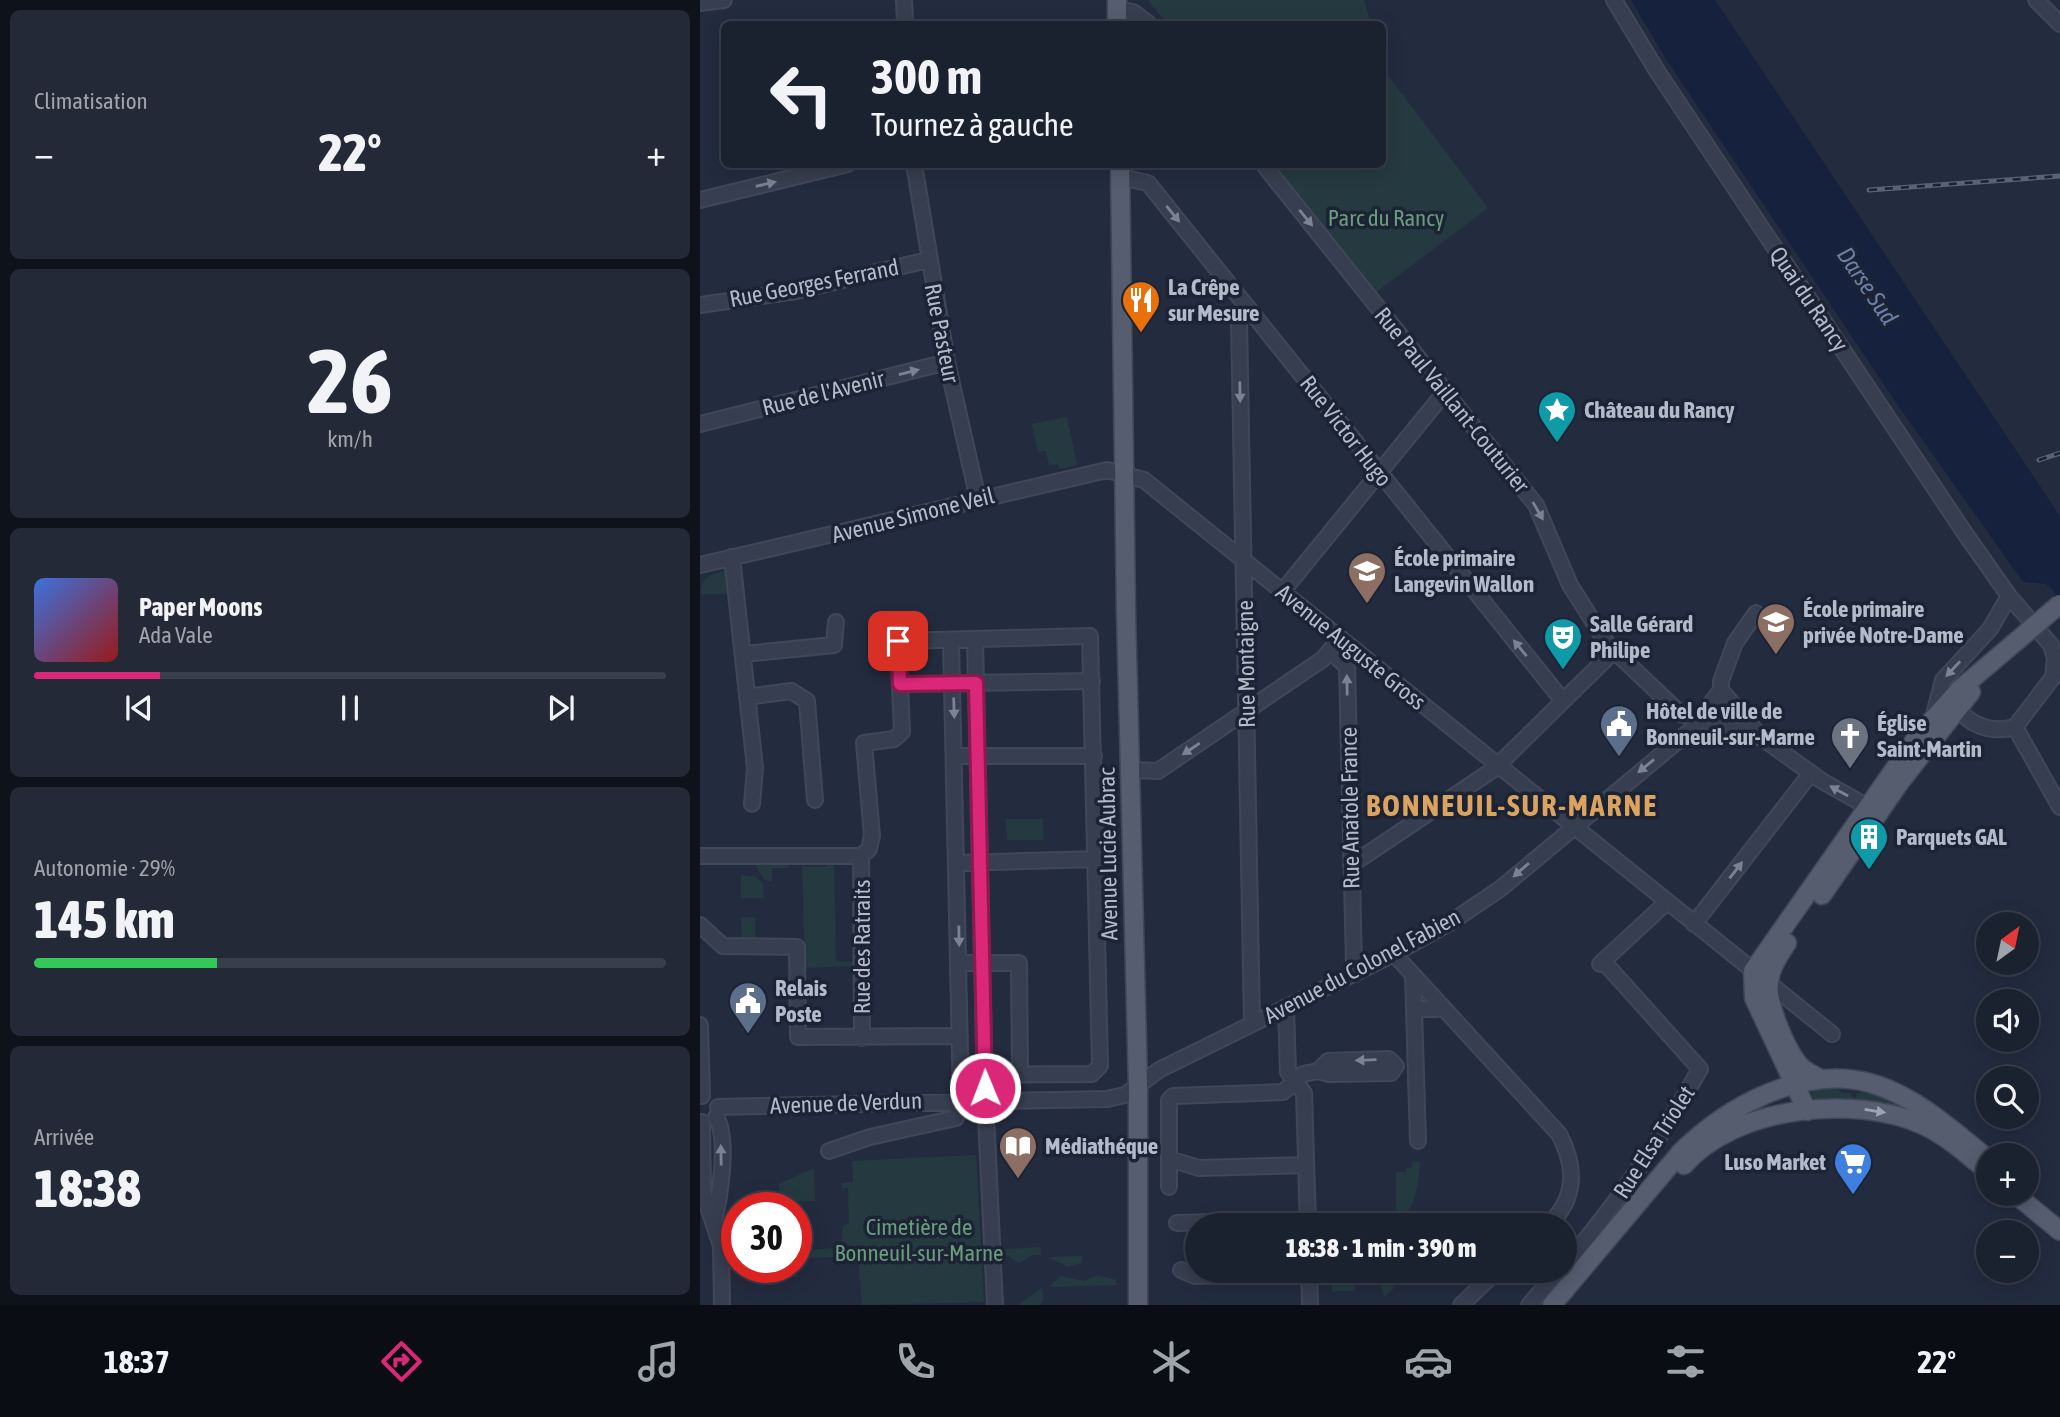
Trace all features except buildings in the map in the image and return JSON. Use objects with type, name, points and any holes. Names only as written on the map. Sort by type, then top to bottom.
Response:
[{"type":"main road","name":"Avenue Lucie Aubrac","points":[[1120,171],[1138,1086],[1138,1305]]},
{"type":"main road","points":[[1976,1163],[1933,1131],[1893,1114],[1841,1108],[1804,1087],[1776,1049],[1754,998],[1753,971],[1966,689],[2060,604]]},
{"type":"main road","points":[[1938,724],[1958,709],[1966,689]]},
{"type":"main road","points":[[1804,1087],[1774,1017],[1769,983],[1779,955],[1873,811]]},
{"type":"main road","points":[[1764,1094],[1773,1075],[1776,1049]]},
{"type":"main road","points":[[1552,1305],[1681,1152],[1711,1125],[1764,1094],[1804,1087],[1871,1083],[1940,1121],[1976,1150]]},
{"type":"main road","points":[[1567,1305],[1688,1161],[1725,1134],[1753,1123],[1804,1087]]},
{"type":"main road","points":[[2039,1199],[2060,1216]]},
{"type":"main road","points":[[2030,1206],[2060,1231]]},
{"type":"main road","name":"Avenue Lucie Aubrac","points":[[1140,1234],[1145,1305]]},
{"type":"street","points":[[700,3],[724,0]]},
{"type":"street","points":[[904,0],[905,21]]},
{"type":"street","name":"Quai du Rancy","points":[[1614,0],[1657,71],[2009,596],[2051,645],[2055,658],[2053,677],[2015,727]]},
{"type":"street","points":[[2036,0],[2060,24]]},
{"type":"street","points":[[1117,11],[1133,12],[1145,21]]},
{"type":"street","points":[[700,200],[832,168]]},
{"type":"street","name":"Rue Pasteur","points":[[915,168],[947,362],[978,499]]},
{"type":"street","name":"Rue Paul Vaillant-Couturier","points":[[1266,168],[1536,505],[1578,601],[1614,651],[1675,710],[1697,721],[1762,737]]},
{"type":"street","name":"Rue Victor Hugo","points":[[1120,171],[1148,183],[1563,701]]},
{"type":"street","name":"Rue Georges Ferrand","points":[[700,305],[796,291],[928,260]]},
{"type":"street","name":"Rue Montaigne","points":[[1247,307],[1239,320],[1252,1024]]},
{"type":"street","name":"Rue de l'Avenir","points":[[700,424],[947,362]]},
{"type":"street","points":[[1282,592],[1445,392]]},
{"type":"street","name":"Avenue Simone Veil","points":[[700,565],[1107,470],[1125,473]]},
{"type":"street","name":"Avenue Auguste Gross","points":[[1125,473],[1144,480],[1832,1034]]},
{"type":"street","points":[[732,557],[755,768],[752,804]]},
{"type":"street","points":[[2009,596],[1990,629],[1943,680],[1938,724],[1980,726],[2001,731],[2015,727],[2060,807]]},
{"type":"street","points":[[1756,613],[1735,643],[1721,681],[1721,690],[1762,737],[1811,773],[1873,811]]},
{"type":"street","points":[[743,654],[834,645],[836,622]]},
{"type":"street","points":[[961,1075],[1092,1074],[1100,1066],[1094,756],[1092,681],[1090,636],[898,641],[900,684],[1092,681]]},
{"type":"street","points":[[1131,770],[1158,771],[1323,659],[1340,638]]},
{"type":"street","points":[[829,1151],[870,1137],[956,1118],[961,1101],[956,756],[951,640]]},
{"type":"street","points":[[975,640],[985,1075],[995,1305]]},
{"type":"street","name":"Rue Anatole France","points":[[1330,651],[1347,667],[1354,965],[1358,972]]},
{"type":"street","points":[[1352,865],[1499,765],[1614,651]]},
{"type":"street","name":"Rue des Ratraits","points":[[862,1038],[861,856],[869,849],[872,836],[864,743],[894,739],[902,732],[900,684]]},
{"type":"street","points":[[1966,689],[1980,726]]},
{"type":"street","name":"Avenue du Colonel Fabien","points":[[1138,1086],[1158,1070],[1394,954],[1448,924],[1500,889],[1691,730],[1721,690]]},
{"type":"street","points":[[747,697],[791,691],[807,701],[815,800]]},
{"type":"street","points":[[1958,709],[1980,726]]},
{"type":"street","points":[[956,756],[1094,756]]},
{"type":"street","points":[[1694,924],[1811,773]]},
{"type":"street","points":[[700,856],[861,856]]},
{"type":"street","points":[[958,863],[1096,859]]},
{"type":"street","name":"Rue Elsa Triolet","points":[[1577,1250],[1595,1230],[1657,1144],[1700,1069],[1601,963],[1667,902]]},
{"type":"street","points":[[700,925],[723,946],[797,947],[799,1037],[960,1036]]},
{"type":"street","points":[[1394,954],[1559,1134],[1573,1167],[1569,1196],[1557,1213]]},
{"type":"street","points":[[959,963],[1019,963],[1020,1074]]},
{"type":"street","points":[[1413,976],[1418,1141]]},
{"type":"street","points":[[1414,1009],[1437,1009],[1441,1006]]},
{"type":"street","points":[[1286,1007],[1288,1072],[1304,1093],[1308,1213]]},
{"type":"street","points":[[1266,1017],[1287,1041]]},
{"type":"street","points":[[700,1025],[701,1097],[714,1100],[709,1117],[703,1192],[707,1221],[721,1246],[722,1305]]},
{"type":"street","points":[[1169,1187],[1169,1100],[1172,1096],[1283,1092],[1303,1074],[1318,1071]]},
{"type":"street","name":"Avenue de Verdun","points":[[709,1117],[961,1101],[1107,1099],[1125,1095],[1138,1086]]},
{"type":"street","points":[[1169,1159],[1199,1168],[1306,1165]]},
{"type":"street","points":[[1177,1223],[1185,1223]]},
{"type":"street","points":[[1181,1270],[1185,1272]]},
{"type":"street","points":[[1309,1283],[1310,1305]]},
{"type":"street","points":[[1461,1305],[1485,1283]]},
{"type":"street","points":[[1529,1305],[1548,1283]]},
{"type":"green space","points":[[1148,0],[1364,0],[1370,21],[1165,21]]},
{"type":"green space","name":"Parc du Rancy","points":[[1386,71],[1488,208],[1375,293],[1277,168],[1386,168]]},
{"type":"green space","points":[[1067,417],[1077,465],[1060,469],[1058,464],[1049,465],[1046,451],[1038,452],[1032,424]]},
{"type":"green space","points":[[727,571],[730,594],[701,594],[705,580]]},
{"type":"green space","points":[[1006,819],[1043,819],[1044,840],[1007,840]]},
{"type":"green space","points":[[834,861],[836,961],[855,962],[855,966],[805,968],[802,862],[805,867],[826,867],[826,862]]},
{"type":"green space","points":[[789,862],[789,868],[772,868],[772,882],[764,879],[754,863]]},
{"type":"green space","points":[[741,875],[756,877],[763,884],[764,898],[741,898]]},
{"type":"green space","points":[[755,917],[755,940],[742,941],[741,918]]},
{"type":"green space","points":[[1836,1088],[1842,1093],[1850,1093],[1855,1100],[1856,1094],[1867,1092],[1894,1100],[1957,1141],[1819,1102],[1811,1096],[1814,1090]]},
{"type":"green space","name":"Cimetière de Bonneuil-sur-Marne","points":[[976,1155],[984,1302],[862,1305],[858,1257],[812,1258],[812,1249],[841,1248],[843,1225],[849,1224],[848,1188],[842,1188],[842,1183],[853,1182],[852,1161]]},
{"type":"green space","points":[[1412,1161],[1420,1162],[1414,1199],[1408,1212],[1401,1213],[1396,1209],[1396,1172],[1406,1172],[1406,1168],[1412,1167]]},
{"type":"green space","points":[[814,1168],[815,1201],[812,1201],[812,1192],[779,1192],[779,1184]]},
{"type":"green space","points":[[1041,1247],[1041,1255],[1033,1255],[1019,1263],[1005,1254],[1005,1249]]},
{"type":"green space","points":[[1082,1256],[1082,1263],[1068,1267],[1047,1257]]},
{"type":"green space","points":[[1098,1275],[1116,1280],[1116,1285],[1050,1287],[1060,1276],[1084,1281]]},
{"type":"green space","points":[[1332,1283],[1355,1283],[1355,1291],[1332,1292]]},
{"type":"green space","points":[[1380,1283],[1395,1283],[1393,1289],[1384,1297]]},
{"type":"green space","points":[[1042,1288],[1043,1300],[1040,1305],[1018,1305]]},
{"type":"water","name":"Darse Sud","points":[[1631,0],[1715,0],[2060,516],[2060,598],[2046,584],[2023,582],[1897,404],[1668,62]]},
{"type":"railway","points":[[1869,190],[2060,176]]},
{"type":"railway","points":[[2039,460],[2060,453]]},
{"type":"place","name":"La Crêpe sur Mesure","points":[[1141,334]]},
{"type":"place","name":"Château du Rancy","points":[[1557,444]]},
{"type":"place","name":"École primaire Langevin Wallon","points":[[1367,605]]},
{"type":"place","name":"École primaire privée Notre-Dame","points":[[1776,656]]},
{"type":"place","name":"Salle Gérard Philipe","points":[[1563,671]]},
{"type":"place","name":"Hôtel de ville de Bonneuil-sur-Marne","points":[[1619,758]]},
{"type":"place","name":"Église Saint-Martin","points":[[1850,770]]},
{"type":"place","name":"Parquets GAL","points":[[1869,871]]},
{"type":"place","name":"Relais Poste","points":[[748,1035]]},
{"type":"place","name":"Médiathéque","points":[[1018,1180]]},
{"type":"place","name":"Luso Market","points":[[1853,1196]]},
{"type":"district","name":"BONNEUIL-SUR-MARNE","points":[[1512,806]]},
{"type":"route","points":[[898,641],[900,684],[976,683],[985,1088]]}]
